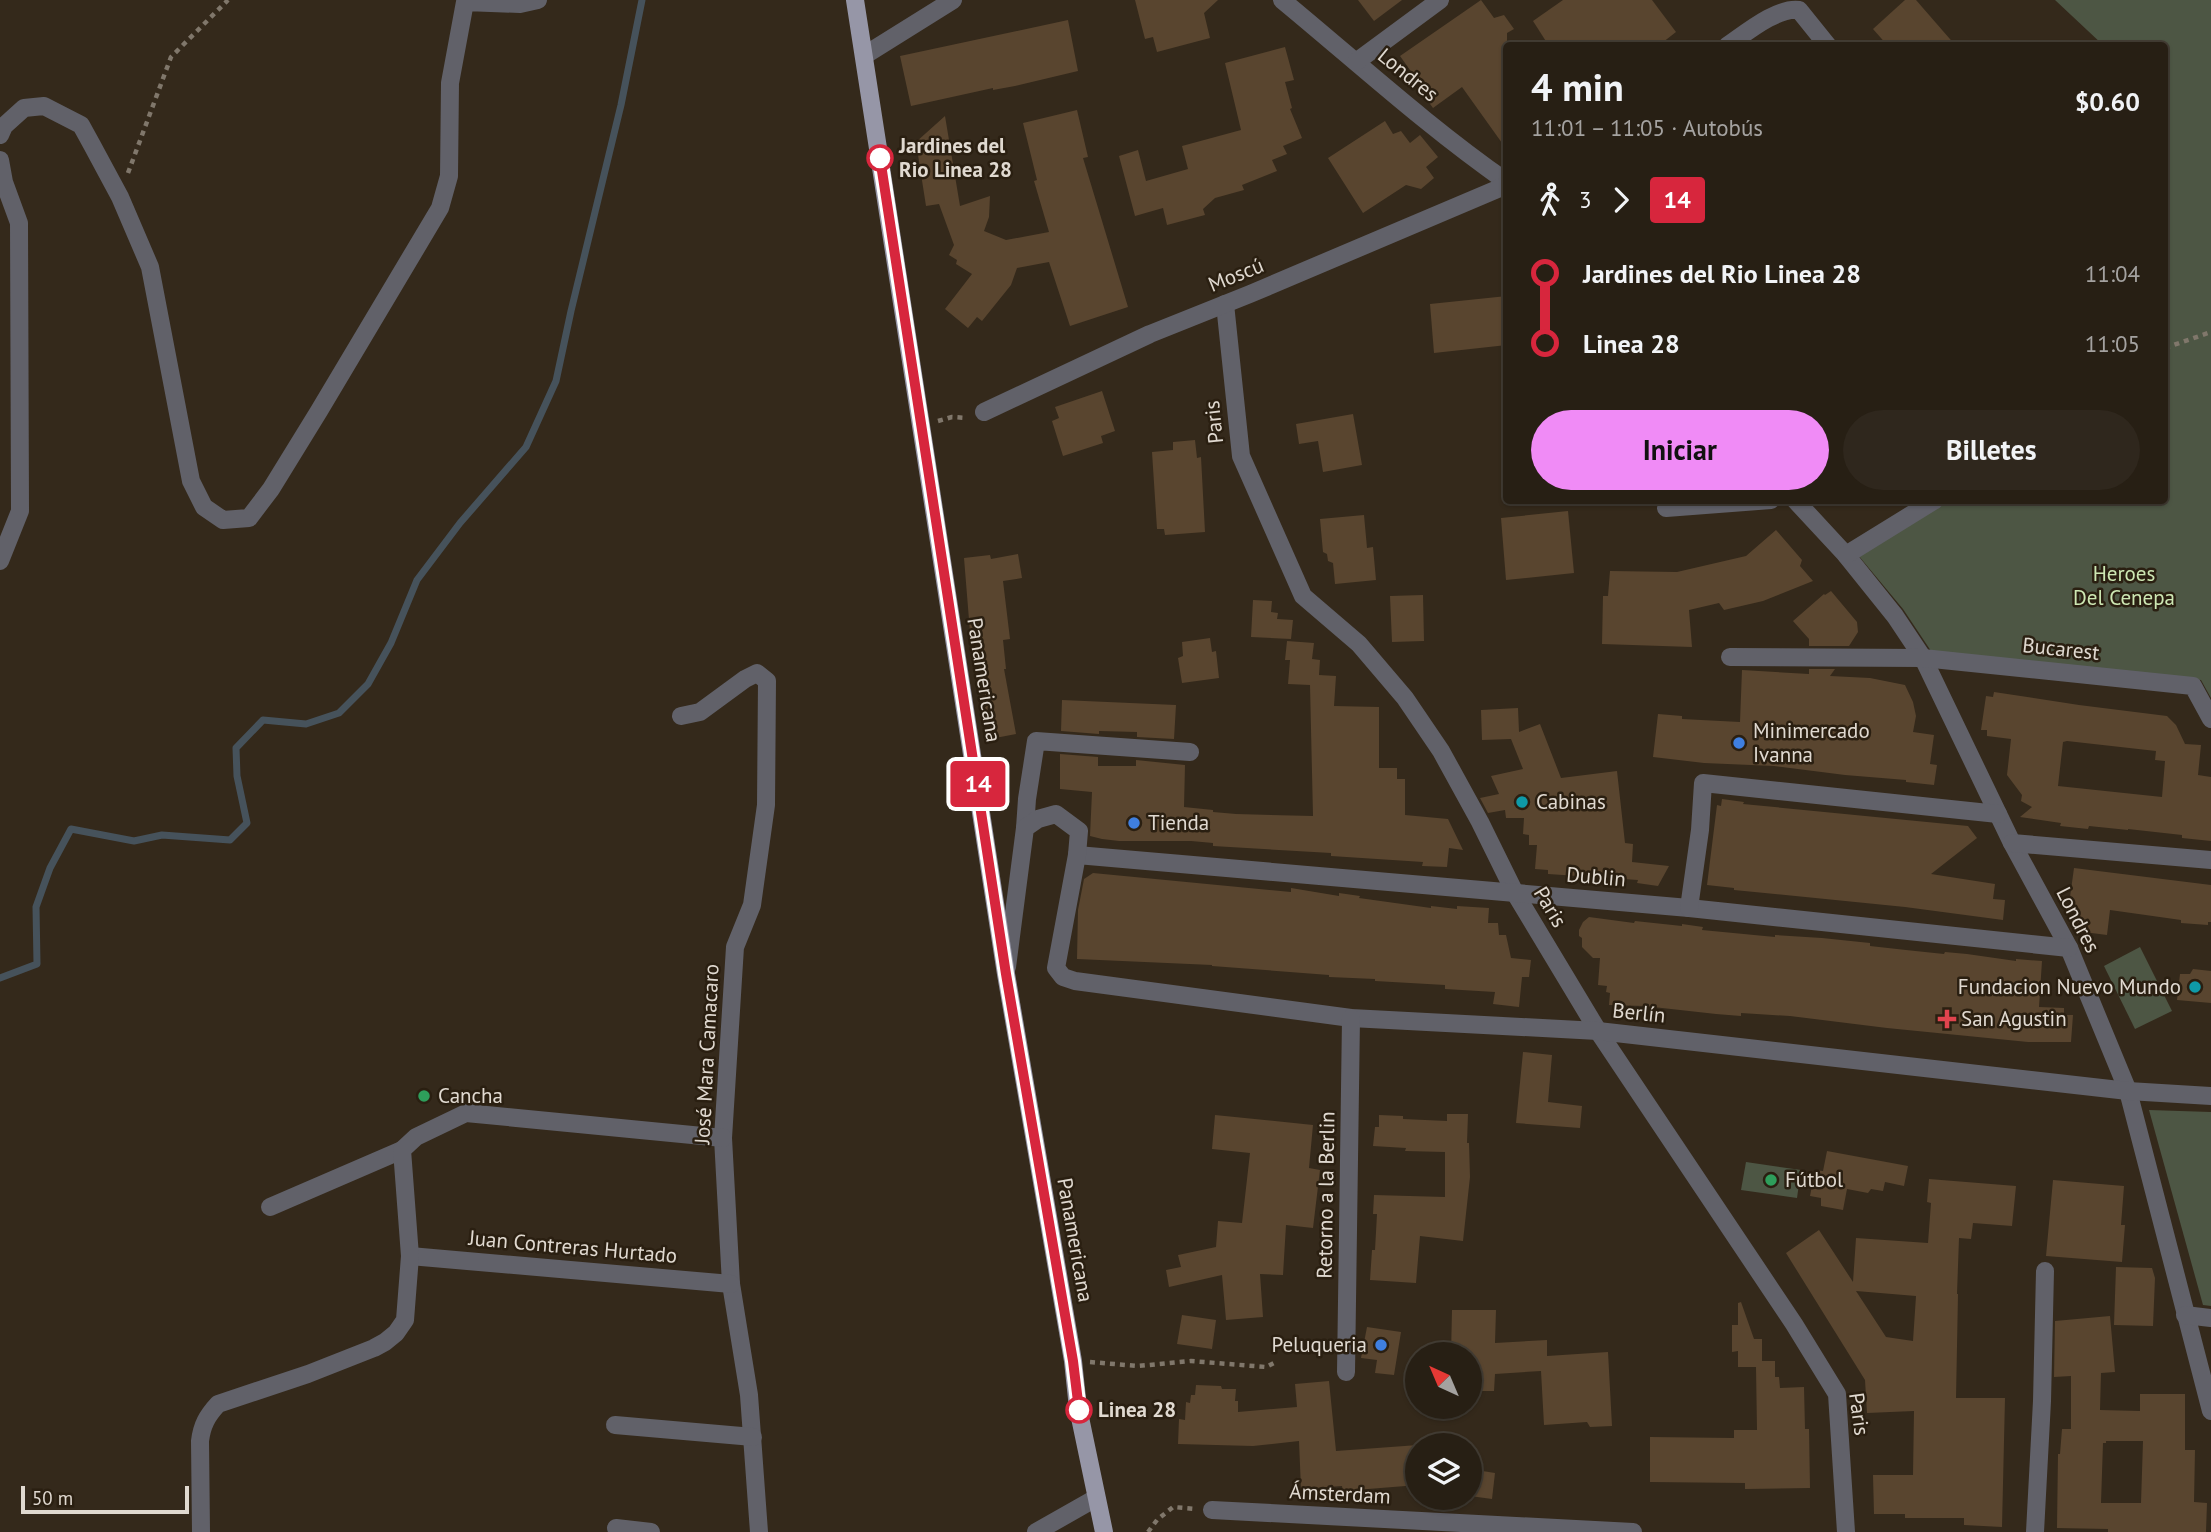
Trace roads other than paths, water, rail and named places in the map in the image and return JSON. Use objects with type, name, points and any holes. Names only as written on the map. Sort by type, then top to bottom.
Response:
[{"type":"main road","name":"Panamericana","points":[[855,0],[1006,974],[1073,1361],[1078,1408],[1104,1532]]},
{"type":"street","points":[[0,135],[4,126],[24,108],[44,106],[81,125],[120,197],[150,267],[191,481],[204,507],[223,520],[249,518],[271,489],[440,208],[449,176],[450,83],[463,1],[520,4],[538,0]]},
{"type":"street","points":[[865,55],[953,0]]},
{"type":"street","name":"Londres","points":[[1282,0],[1503,180]]},
{"type":"street","points":[[1356,62],[1440,0]]},
{"type":"street","points":[[1733,42],[1781,11],[1791,9],[1799,10],[1825,42]]},
{"type":"street","points":[[0,160],[4,182],[19,223],[20,470],[20,511],[0,561]]},
{"type":"street","name":"Moscú","points":[[984,412],[1150,334],[1503,185]]},
{"type":"street","name":"Paris","points":[[1225,304],[1241,456],[1303,596],[1359,643],[1405,698],[1441,751],[1515,893],[1598,1031],[1787,1313],[1837,1394],[1846,1532]]},
{"type":"street","points":[[1666,508],[1718,504]]},
{"type":"street","name":"Londres","points":[[1799,504],[1846,555],[1895,616],[1923,658],[2012,843],[2068,948],[2128,1091],[2211,1411]]},
{"type":"street","points":[[1846,555],[1929,504]]},
{"type":"street","name":"Bucarest","points":[[1730,657],[1923,658],[2193,686],[2211,719]]},
{"type":"street","name":"José Mara Camacaro","points":[[681,716],[700,712],[757,673],[767,681],[766,804],[752,905],[735,947],[723,1138],[732,1284],[750,1395],[759,1532]]},
{"type":"street","points":[[1006,974],[1036,741],[1190,752]]},
{"type":"street","points":[[1689,908],[1700,830],[1703,783],[1998,814]]},
{"type":"street","points":[[1026,828],[1038,819],[1056,814],[1079,831],[1077,855]]},
{"type":"street","points":[[2012,843],[2211,860]]},
{"type":"street","name":"Dublin","points":[[1077,855],[1689,908],[2068,948]]},
{"type":"street","name":"Berlín","points":[[1077,855],[1056,968],[1063,977],[1075,981],[1351,1018],[1598,1031],[2128,1091],[2211,1096]]},
{"type":"street","name":"Retorno a la Berlin","points":[[1346,1372],[1351,1018]]},
{"type":"street","points":[[270,1207],[402,1150],[416,1137],[466,1112],[723,1138]]},
{"type":"street","points":[[201,1532],[200,1441],[202,1427],[218,1404],[308,1374],[385,1342],[405,1320],[410,1256],[402,1150]]},
{"type":"street","name":"Juan Contreras Hurtado","points":[[410,1256],[732,1284]]},
{"type":"street","points":[[2035,1532],[2045,1271]]},
{"type":"street","points":[[2185,1315],[2211,1318]]},
{"type":"street","points":[[615,1425],[753,1437]]},
{"type":"street","points":[[1036,1532],[1096,1498]]},
{"type":"street","name":"Ámsterdam","points":[[1212,1510],[1633,1532]]},
{"type":"street","points":[[616,1528],[651,1532]]},
{"type":"waterway","points":[[0,978],[37,964],[36,907],[50,868],[71,829],[134,841],[162,835],[230,840],[247,823],[237,776],[236,748],[263,720],[306,724],[339,713],[368,684],[391,643],[417,580],[460,523],[526,447],[556,381],[621,105],[642,0]]},
{"type":"place","name":"Jardines del Rio Linea 28","points":[[880,158]]},
{"type":"place","name":"Minimercado Ivanna","points":[[1739,743]]},
{"type":"place","name":"Cabinas","points":[[1522,802]]},
{"type":"place","name":"Tienda","points":[[1134,823]]},
{"type":"place","name":"Fundacion Nuevo Mundo","points":[[2195,987]]},
{"type":"place","name":"San Agustin","points":[[1947,1019]]},
{"type":"place","name":"Cancha","points":[[424,1096]]},
{"type":"place","name":"Fútbol","points":[[1771,1180]]},
{"type":"place","name":"Peluqueria","points":[[1381,1345]]},
{"type":"place","name":"Linea 28","points":[[1079,1410]]},
{"type":"park label","name":"Heroes Del Cenepa","points":[[2124,586]]}]
